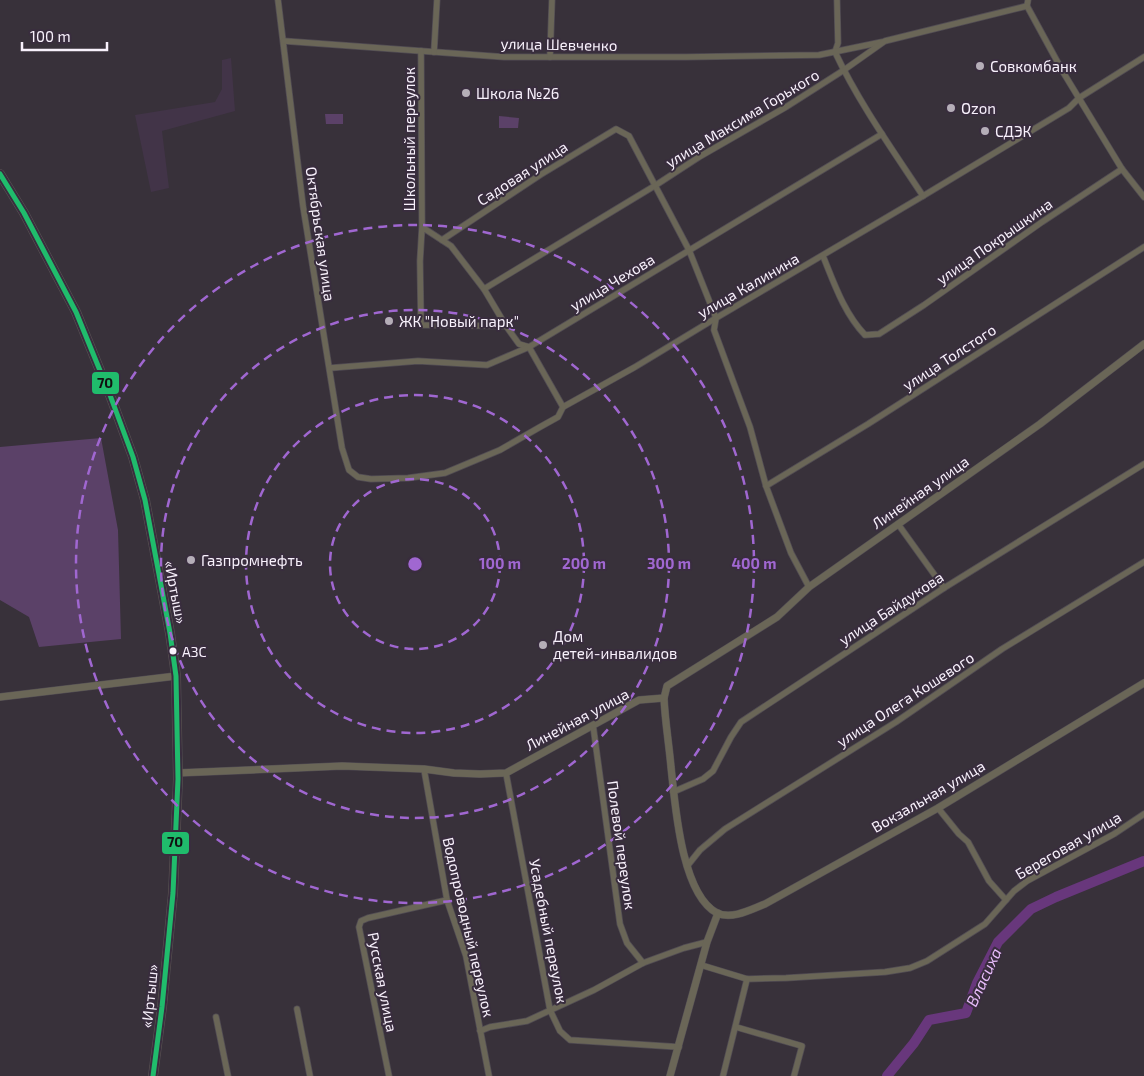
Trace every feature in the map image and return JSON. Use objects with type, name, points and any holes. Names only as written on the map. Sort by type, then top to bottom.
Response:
[{"type":"highway","name":"«Иртыш»","points":[[0,174],[24,213],[76,312],[133,457],[145,500],[170,633],[176,676],[177,773],[173,893],[153,1076]]},
{"type":"street","name":"Октябрьская улица","points":[[278,0],[303,206],[342,448],[349,470]]},
{"type":"street","points":[[434,52],[437,0]]},
{"type":"street","points":[[550,57],[552,0]]},
{"type":"street","points":[[837,0],[838,43],[835,52],[882,134],[923,196]]},
{"type":"street","points":[[1027,3],[1079,98],[1122,169],[1143,195]]},
{"type":"street","name":"улица Максима Горького","points":[[484,289],[699,157],[786,107],[885,41],[1027,3]]},
{"type":"street","name":"улица Шевченко","points":[[284,41],[504,57],[818,55],[885,41]]},
{"type":"street","name":"Школьный переулок","points":[[421,51],[422,227],[420,261],[422,325],[506,326]]},
{"type":"street","name":"улица Калинина","points":[[349,470],[358,477],[371,479],[408,478],[445,473],[500,450],[558,417],[563,407],[635,367],[823,256],[1069,108],[1079,98],[1144,57]]},
{"type":"street","name":"Садовая улица","points":[[442,240],[540,175],[616,129],[629,136],[656,185]]},
{"type":"street","name":"улица Чехова","points":[[330,368],[418,361],[487,365],[528,347],[882,134]]},
{"type":"street","name":"улица Покрышкина","points":[[823,256],[841,300],[858,327],[865,335],[879,334],[1122,169]]},
{"type":"street","points":[[656,185],[690,250],[716,318],[714,330],[750,428],[766,486],[791,553],[808,587]]},
{"type":"street","name":"Школьный переулок","points":[[422,227],[451,246],[484,289],[506,326]]},
{"type":"street","name":"улица Толстого","points":[[766,486],[876,419],[1144,247]]},
{"type":"street","points":[[506,326],[519,344],[528,347],[563,407]]},
{"type":"street","name":"Линейная улица","points":[[177,773],[342,766],[424,769],[454,773],[506,773],[639,700],[664,698],[667,686],[777,617],[808,587],[1040,424],[1144,344]]},
{"type":"street","name":"улица Байдукова","points":[[673,792],[703,778],[713,771],[741,722],[944,588],[1144,464]]},
{"type":"street","points":[[898,524],[944,588]]},
{"type":"street","name":"улица Олега Кошевого","points":[[688,865],[700,850],[725,829],[896,722],[1002,649],[1144,562]]},
{"type":"street","points":[[0,697],[176,676]]},
{"type":"street","name":"Вокзальная улица","points":[[718,913],[725,915],[746,912],[765,904],[938,808],[1144,683]]},
{"type":"street","points":[[664,698],[673,792],[679,830],[696,889],[709,907],[718,913],[707,942],[670,1076]]},
{"type":"street","name":"Полевой переулок","points":[[593,725],[620,924],[627,943],[643,963]]},
{"type":"street","name":"Водопроводный переулок","points":[[424,769],[447,900],[466,956],[489,1076]]},
{"type":"street","name":"Усадебный переулок","points":[[506,773],[550,1010],[560,1031],[570,1040],[679,1047]]},
{"type":"street","points":[[938,808],[968,842],[989,880],[1006,900]]},
{"type":"street","name":"Береговая улица","points":[[701,965],[747,979],[885,972],[910,968],[927,962],[985,924],[1014,891],[1027,881],[1114,834],[1144,814]]},
{"type":"street","name":"Русская улица","points":[[389,1076],[359,927],[361,921],[368,918],[447,900]]},
{"type":"street","points":[[480,1031],[490,1027],[527,1021],[594,990],[643,963],[707,942]]},
{"type":"street","points":[[723,1076],[747,979]]},
{"type":"street","points":[[297,1009],[310,1076]]},
{"type":"street","points":[[216,1017],[228,1076]]},
{"type":"street","points":[[736,1027],[802,1046],[794,1076]]},
{"type":"shaded area","points":[[231,58],[235,111],[162,131],[169,188],[151,192],[135,115],[215,102],[222,89],[222,60]]},
{"type":"shaded area","points":[[325,114],[343,114],[343,124],[326,124]]},
{"type":"shaded area","points":[[499,116],[519,118],[518,128],[499,128]]},
{"type":"shaded area","points":[[101,438],[118,530],[121,639],[39,647],[29,617],[0,600],[0,447]]},
{"type":"waterway","name":"Власиха","points":[[887,1076],[914,1043],[929,1020],[966,1013],[977,983],[998,942],[1031,909],[1144,861]]},
{"type":"transit line","name":"70","points":[[0,174],[24,213],[76,312],[133,457],[145,500],[170,633],[176,676],[178,779],[173,893],[153,1076]]},
{"type":"place","name":"Совкомбанк","points":[[980,66]]},
{"type":"place","name":"Школа №26","points":[[466,93]]},
{"type":"place","name":"Ozon","points":[[951,108]]},
{"type":"place","name":"СДЭК","points":[[985,131]]},
{"type":"place","name":"ЖК \"Новый парк\"","points":[[389,321]]},
{"type":"place","name":"Газпромнефть","points":[[191,560]]},
{"type":"place","name":"Дом детей-инвалидов","points":[[543,645]]},
{"type":"place","name":"АЗС","points":[[173,651]]}]
